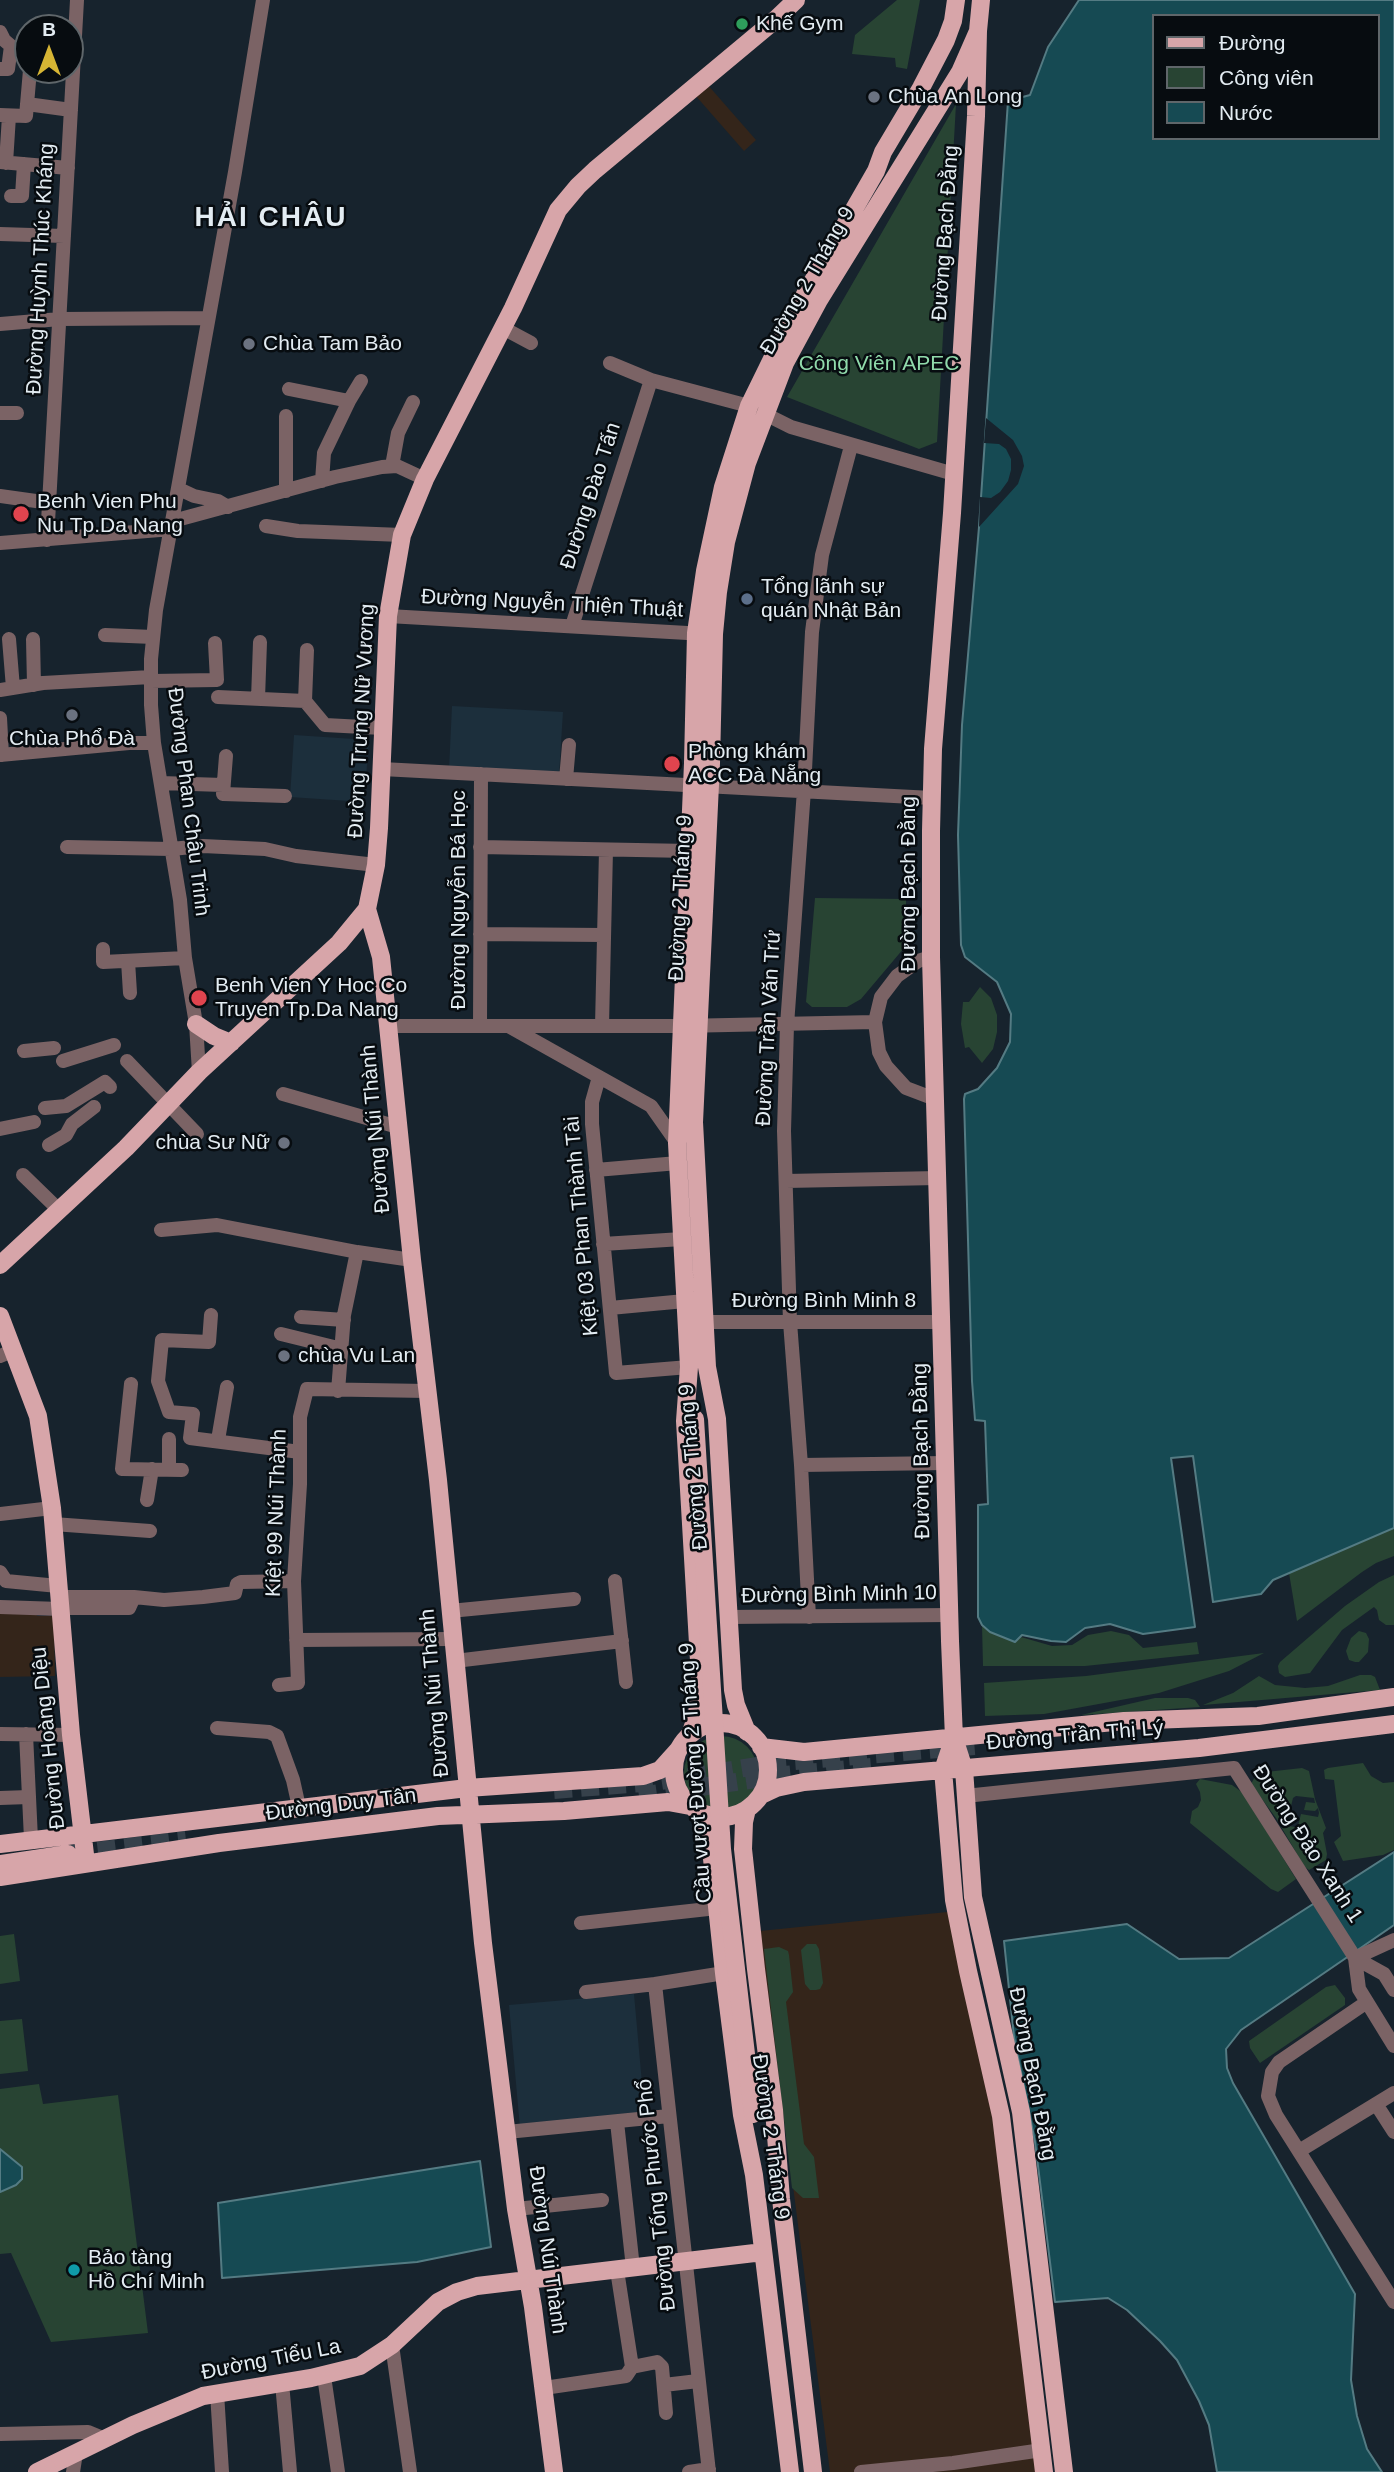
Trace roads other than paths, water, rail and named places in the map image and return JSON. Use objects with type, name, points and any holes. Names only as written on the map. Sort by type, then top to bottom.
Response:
[{"type":"main road","name":"Đường Trưng Nữ Vương","points":[[0,1265],[127,1148],[199,1072],[339,943],[367,909],[376,864],[388,616],[402,536],[425,479],[503,328],[558,210],[578,186],[796,0]]},
{"type":"main road","name":"Đường 2 Tháng 9","points":[[690,1735],[697,1715],[700,1678],[685,1421],[689,1367],[677,1143],[678,1091],[689,1026],[711,537],[723,487],[757,411],[795,312],[876,171],[883,152],[946,40],[953,21],[956,0]]},
{"type":"main road","name":"Đường 2 Tháng 9","points":[[757,411],[819,300],[969,55],[978,31],[981,0]]},
{"type":"main road","name":"Đường Bạch Đằng","points":[[978,31],[976,116],[954,474],[933,749],[932,798],[931,957],[949,1615],[954,1738],[972,1757],[965,1796],[973,1897],[1020,2112],[1064,2472]]},
{"type":"main road","points":[[921,88],[942,102]]},
{"type":"main road","name":"Đường 2 Tháng 9","points":[[701,785],[689,851],[689,1026],[707,1367],[717,1419],[734,1698],[747,1732]]},
{"type":"main road","name":"Đường Núi Thành","points":[[367,909],[381,957],[467,1788],[516,2209],[533,2307],[554,2472]]},
{"type":"main road","points":[[196,1024],[231,1043]]},
{"type":"main road","name":"Đường Hoàng Diệu","points":[[0,1315],[7,1353],[38,1416],[52,1516],[71,1735],[86,1863]]},
{"type":"main road","name":"Cầu vượt Đường 2 Tháng 9","points":[[689,1367],[701,1419],[732,1849],[758,2112],[754,2175]]},
{"type":"main road","name":"Cầu vượt Đường 2 Tháng 9","points":[[701,1419],[707,1367]]},
{"type":"main road","name":"Đường Trần Thị Lý","points":[[761,1746],[804,1752],[1124,1721],[1258,1716],[1388,1698]]},
{"type":"main road","points":[[972,1757],[1197,1727],[1258,1716]]},
{"type":"main road","points":[[718,1724],[738,1727],[747,1732],[761,1746],[765,1756],[767,1776],[761,1795],[747,1809],[737,1814],[718,1817],[694,1808],[683,1798],[675,1780],[678,1751],[690,1735],[699,1729],[718,1724]]},
{"type":"main road","points":[[972,1757],[1199,1738],[1265,1739],[1390,1725]]},
{"type":"main road","points":[[943,1770],[954,1738]]},
{"type":"main road","points":[[854,1748],[858,1777]]},
{"type":"main road","name":"Đường Duy Tân","points":[[0,1844],[81,1832],[467,1788],[580,1782],[652,1774],[667,1764],[678,1751]]},
{"type":"main road","name":"Đường Trần Thị Lý","points":[[761,1795],[790,1784],[943,1770],[972,1757]]},
{"type":"main road","name":"Đường Bạch Đằng","points":[[943,1770],[957,1918],[1001,2116],[1044,2472]]},
{"type":"main road","points":[[580,1782],[583,1809]]},
{"type":"main road","name":"Đường Duy Tân","points":[[0,1877],[262,1837],[438,1816],[668,1802],[694,1808]]},
{"type":"main road","name":"Đường 2 Tháng 9","points":[[694,1808],[705,1824],[711,1849],[742,2115],[754,2175],[790,2472]]},
{"type":"main road","name":"Đường 2 Tháng 9","points":[[747,1809],[743,1849],[775,2110],[778,2172],[813,2472]]},
{"type":"main road","points":[[259,1812],[262,1837]]},
{"type":"main road","points":[[0,1854],[67,1849],[0,1864]]},
{"type":"main road","points":[[957,1918],[977,1916]]},
{"type":"main road","name":"Cầu vượt Đường 2 Tháng 9","points":[[758,2112],[778,2172]]},
{"type":"main road","points":[[1001,2116],[1020,2112]]},
{"type":"main road","name":"Đường Tiểu La","points":[[37,2472],[164,2410],[217,2393],[282,2383],[359,2366],[392,2345],[438,2302],[457,2292],[492,2283],[763,2252]]},
{"type":"main road","points":[[1027,2324],[1046,2321]]},
{"type":"main road","points":[[1042,2450],[1062,2447]]},
{"type":"street","name":"Đường Huỳnh Thúc Kháng","points":[[47,540],[77,0]]},
{"type":"street","name":"Đường Phan Châu Trinh","points":[[199,1072],[196,1024],[180,900],[154,743],[151,679],[153,637],[263,0]]},
{"type":"street","points":[[0,32],[10,46],[8,69],[0,69]]},
{"type":"street","points":[[29,84],[26,116],[4,116],[3,163],[68,168]]},
{"type":"street","points":[[27,104],[71,110]]},
{"type":"street","points":[[11,196],[22,196],[23,164]]},
{"type":"street","points":[[0,234],[64,236]]},
{"type":"street","points":[[0,324],[60,319],[208,318]]},
{"type":"street","points":[[503,328],[531,342]]},
{"type":"street","points":[[610,363],[651,380],[757,411],[791,427],[954,474]]},
{"type":"street","name":"Đường Đào Tấn","points":[[572,626],[651,380]]},
{"type":"street","points":[[322,481],[324,453],[361,381]]},
{"type":"street","points":[[289,389],[349,401]]},
{"type":"street","points":[[392,466],[398,433],[413,402]]},
{"type":"street","points":[[0,413],[17,413]]},
{"type":"street","points":[[286,415],[286,491]]},
{"type":"street","name":"Đường Trần Văn Trứ","points":[[808,1617],[801,1465],[790,1322],[785,1130],[788,1025],[812,632],[820,568],[851,446]]},
{"type":"street","points":[[0,542],[47,540],[173,525],[322,481],[392,466],[425,479]]},
{"type":"street","points":[[178,489],[194,496],[218,501],[228,507]]},
{"type":"street","points":[[0,496],[50,503]]},
{"type":"street","points":[[266,526],[298,531],[402,536]]},
{"type":"street","name":"Đường Nguyễn Thiện Thuật","points":[[388,616],[705,634]]},
{"type":"street","points":[[105,635],[153,637]]},
{"type":"street","points":[[9,639],[6,689],[151,679],[217,680],[215,643]]},
{"type":"street","points":[[33,639],[34,685]]},
{"type":"street","points":[[258,699],[260,642]]},
{"type":"street","points":[[307,650],[305,701],[325,725],[382,728]]},
{"type":"street","points":[[218,697],[305,701]]},
{"type":"street","points":[[0,718],[1,755],[154,743]]},
{"type":"street","points":[[566,779],[569,745]]},
{"type":"street","points":[[226,756],[223,794],[285,796]]},
{"type":"street","points":[[382,769],[932,798]]},
{"type":"street","name":"Đường Nguyễn Bá Học","points":[[480,1026],[481,774]]},
{"type":"street","points":[[161,783],[223,785]]},
{"type":"street","points":[[67,847],[171,849],[203,846],[265,849],[296,856],[376,864]]},
{"type":"street","points":[[480,847],[689,851]]},
{"type":"street","points":[[602,1026],[606,850]]},
{"type":"street","points":[[480,934],[604,935]]},
{"type":"street","points":[[103,949],[103,962],[186,958]]},
{"type":"street","points":[[931,957],[918,961],[897,976],[881,997],[875,1023],[879,1052],[886,1066],[906,1088],[934,1099]]},
{"type":"street","points":[[128,961],[130,993]]},
{"type":"street","points":[[389,1026],[875,1023]]},
{"type":"street","points":[[509,1026],[651,1107],[677,1143]]},
{"type":"street","points":[[63,1061],[114,1045]]},
{"type":"street","points":[[24,1051],[54,1048]]},
{"type":"street","points":[[127,1061],[197,1134]]},
{"type":"street","name":"Kiệt 03 Phan Thành Tài","points":[[599,1077],[592,1102],[616,1373],[689,1367]]},
{"type":"street","points":[[45,1108],[66,1106],[105,1082],[110,1087]]},
{"type":"street","points":[[651,1107],[663,1105],[678,1091]]},
{"type":"street","points":[[283,1094],[398,1127]]},
{"type":"street","points":[[49,1145],[66,1135],[72,1124],[94,1107]]},
{"type":"street","points":[[0,1129],[34,1122]]},
{"type":"street","points":[[596,1170],[678,1163]]},
{"type":"street","points":[[23,1175],[59,1210]]},
{"type":"street","points":[[786,1181],[937,1178]]},
{"type":"street","points":[[161,1230],[217,1225],[412,1260]]},
{"type":"street","points":[[603,1244],[682,1239]]},
{"type":"street","points":[[358,1252],[344,1320],[338,1391],[427,1391]]},
{"type":"street","points":[[610,1308],[685,1301]]},
{"type":"street","points":[[211,1315],[209,1342],[162,1340],[158,1381],[169,1412],[193,1413],[190,1438],[300,1452]]},
{"type":"street","points":[[301,1317],[344,1320]]},
{"type":"street","name":"Đường Bình Minh 8","points":[[705,1322],[942,1322]]},
{"type":"street","points":[[281,1334],[342,1349]]},
{"type":"street","points":[[131,1384],[122,1469],[175,1470],[169,1440]]},
{"type":"street","points":[[218,1440],[227,1387]]},
{"type":"street","name":"Kiệt 99 Núi Thành","points":[[279,1685],[298,1683],[294,1581],[300,1418],[307,1389],[338,1391]]},
{"type":"street","points":[[801,1465],[945,1463]]},
{"type":"street","points":[[147,1500],[152,1469]]},
{"type":"street","points":[[0,1514],[52,1516],[150,1531]]},
{"type":"street","points":[[0,1572],[6,1581],[59,1600],[129,1608],[134,1597],[164,1600],[203,1597],[235,1593],[237,1584],[241,1581],[294,1581]]},
{"type":"street","points":[[615,1581],[626,1682]]},
{"type":"street","points":[[0,1607],[59,1600]]},
{"type":"street","points":[[450,1611],[575,1600]]},
{"type":"street","name":"Đường Bình Minh 10","points":[[729,1617],[949,1615]]},
{"type":"street","points":[[296,1640],[453,1639]]},
{"type":"street","points":[[455,1661],[622,1641]]},
{"type":"street","points":[[217,1728],[269,1732],[277,1736],[293,1780],[299,1807]]},
{"type":"street","points":[[0,1734],[71,1735]]},
{"type":"street","points":[[26,1734],[32,1839]]},
{"type":"street","name":"Đường Đảo Xanh 1","points":[[965,1796],[1234,1768],[1353,1955],[1359,1989],[1394,2046]]},
{"type":"street","points":[[0,1798],[29,1797]]},
{"type":"street","points":[[581,1923],[717,1908]]},
{"type":"street","name":"Đường Đảo Xanh 1","points":[[1353,1955],[1394,1940]]},
{"type":"street","name":"Đường Đảo Xanh 1","points":[[1353,1955],[1384,1974],[1394,1990]]},
{"type":"street","points":[[586,1992],[724,1973]]},
{"type":"street","name":"Đường Tống Phước Phổ","points":[[655,1984],[709,2471]]},
{"type":"street","points":[[1367,2002],[1279,2062],[1272,2071],[1268,2096],[1271,2107],[1394,2302]]},
{"type":"street","points":[[1298,2151],[1394,2093]]},
{"type":"street","points":[[1376,2104],[1394,2132]]},
{"type":"street","points":[[507,2132],[670,2116]]},
{"type":"street","points":[[544,2388],[626,2375],[632,2367],[617,2122]]},
{"type":"street","points":[[516,2209],[602,2200]]},
{"type":"street","points":[[392,2345],[410,2472]]},
{"type":"street","points":[[632,2367],[660,2363],[666,2413]]},
{"type":"street","points":[[324,2375],[338,2472]]},
{"type":"street","points":[[664,2385],[698,2381]]},
{"type":"street","points":[[282,2383],[290,2472]]},
{"type":"street","points":[[217,2393],[222,2472]]},
{"type":"street","points":[[0,2434],[88,2432],[105,2439]]},
{"type":"street","points":[[861,2472],[953,2463],[1042,2450]]},
{"type":"street","points":[[73,2472],[76,2454]]},
{"type":"street","points":[[689,2472],[709,2471]]},
{"type":"water","points":[[1079,0],[1394,0],[1394,1528],[1273,1580],[1261,1594],[1213,1602],[1193,1456],[1171,1458],[1195,1627],[1143,1634],[1110,1624],[1085,1628],[1066,1642],[1022,1635],[1015,1642],[990,1632],[978,1617],[978,1505],[988,1504],[985,1421],[975,1420],[972,1381],[964,1099],[965,1094],[978,1089],[997,1068],[1010,1042],[1011,1014],[997,982],[965,957],[961,945],[958,835],[962,725],[979,527],[1008,101],[1030,95],[1048,47]]},
{"type":"water","points":[[1394,1852],[1394,1925],[1241,2030],[1226,2049],[1227,2068],[1233,2083],[1355,2294],[1351,2380],[1357,2416],[1367,2449],[1382,2472],[1217,2472],[1209,2425],[1199,2401],[1177,2360],[1160,2341],[1127,2310],[1108,2298],[1055,2302],[1035,2142],[1014,2037],[1004,1941],[1127,1924],[1179,1959],[1229,1958]]},
{"type":"water","points":[[0,2149],[22,2167],[22,2179],[16,2185],[0,2192]]},
{"type":"water","points":[[480,2161],[491,2247],[417,2262],[222,2278],[218,2203]]},
{"type":"tunnel","points":[[554,1790],[655,1782],[783,1762],[975,1746]]},
{"type":"tunnel","points":[[639,1796],[784,1775],[871,1767]]},
{"type":"tunnel","points":[[71,1854],[186,1840]]},
{"type":"place","name":"Khế Gym","points":[[742,24]]},
{"type":"place","name":"Chùa An Long","points":[[874,97]]},
{"type":"place","name":"Chùa Tam Bảo","points":[[249,344]]},
{"type":"place","name":"Benh Vien Phu Nu Tp.Da Nang","points":[[21,514]]},
{"type":"place","name":"Tổng lãnh sự quán Nhật Bản","points":[[747,599]]},
{"type":"place","name":"Chùa Phổ Đà","points":[[72,715]]},
{"type":"place","name":"Phòng khám ACC Đà Nẵng","points":[[672,764]]},
{"type":"place","name":"Benh Vien Y Hoc Co Truyen Tp.Da Nang","points":[[199,998]]},
{"type":"place","name":"chùa Sư Nữ","points":[[284,1143]]},
{"type":"place","name":"chùa Vu Lan","points":[[284,1356]]},
{"type":"place","name":"Bảo tàng Hồ Chí Minh","points":[[74,2270]]},
{"type":"district","name":"HẢI CHÂU","points":[[271,218]]},
{"type":"park label","name":"Công Viên APEC","points":[[879,364]]}]
